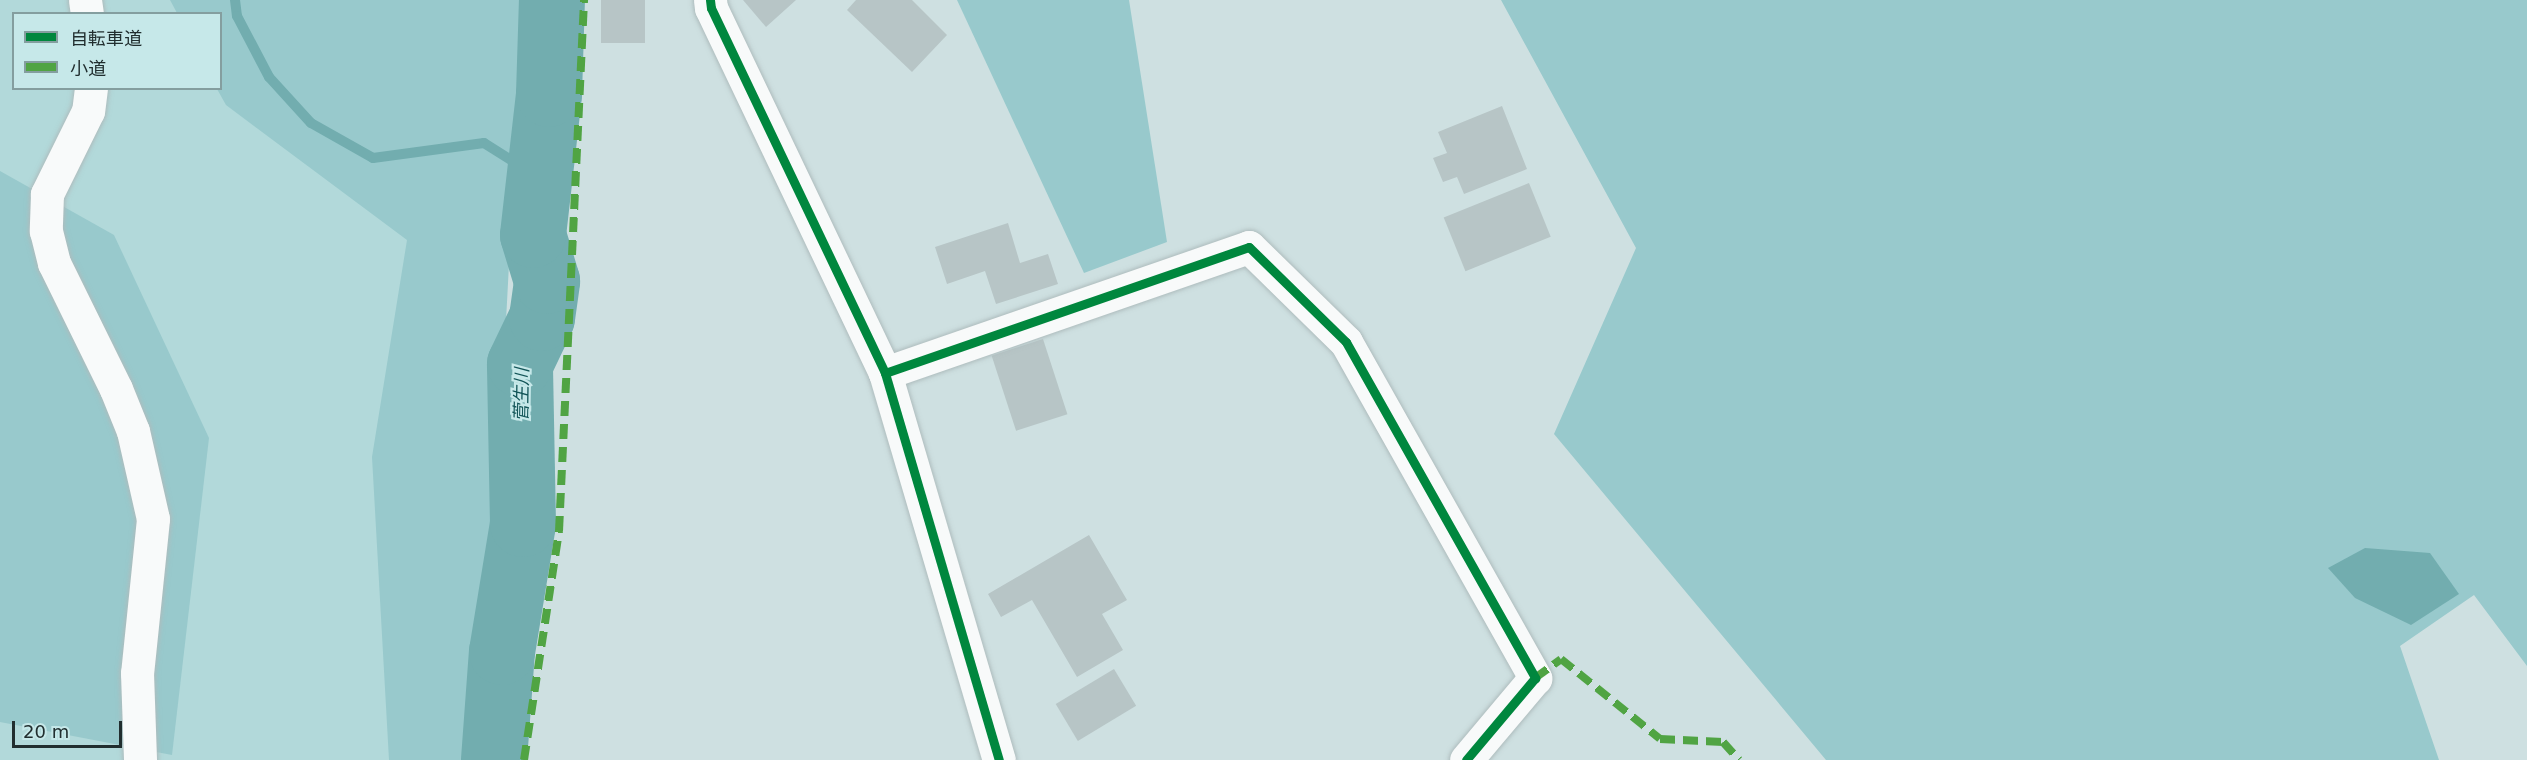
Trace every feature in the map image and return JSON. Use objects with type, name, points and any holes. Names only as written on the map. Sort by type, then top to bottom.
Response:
[{"type":"street","points":[[710,0],[711,8],[885,373],[999,760]]},
{"type":"street","points":[[91,90],[88,111],[47,194],[46,231],[54,263],[116,389],[133,431],[153,519],[137,673],[140,760]]},
{"type":"street","points":[[885,373],[1249,247],[1346,342],[1535,678],[1466,760]]},
{"type":"shaded area","points":[[0,0],[242,0],[439,248],[414,760],[0,760]]},
{"type":"shaded area","points":[[170,0],[523,0],[497,491],[466,760],[389,760],[372,457],[407,240],[226,105],[218,90],[222,90],[222,12],[176,12]]},
{"type":"shaded area","points":[[957,0],[1129,0],[1167,242],[1084,273]]},
{"type":"shaded area","points":[[1501,0],[2527,0],[2527,666],[2474,595],[2400,646],[2439,760],[1826,760],[1554,434],[1636,248]]},
{"type":"shaded area","points":[[0,171],[114,235],[209,438],[172,755],[0,722]]},
{"type":"shaded area","points":[[2365,548],[2430,553],[2459,594],[2411,625],[2355,598],[2328,568]]},
{"type":"building","points":[[601,0],[645,0],[645,43],[601,43]]},
{"type":"building","points":[[743,0],[796,0],[766,27]]},
{"type":"building","points":[[856,0],[912,0],[947,35],[912,72],[847,10]]},
{"type":"building","points":[[1502,106],[1527,169],[1464,194],[1457,177],[1443,182],[1433,158],[1447,153],[1438,132]]},
{"type":"building","points":[[1529,183],[1551,237],[1465,271],[1444,217]]},
{"type":"building","points":[[1008,223],[1020,263],[1048,254],[1058,284],[996,304],[985,271],[947,284],[935,247]]},
{"type":"building","points":[[1043,339],[1067,414],[1016,431],[992,356]]},
{"type":"building","points":[[1089,535],[1127,600],[1102,614],[1123,650],[1077,677],[1032,600],[1001,617],[988,594]]},
{"type":"building","points":[[1114,669],[1136,706],[1078,741],[1056,704]]},
{"type":"waterway","points":[[235,0],[237,16],[269,77],[311,123],[373,158],[484,143],[538,177]]},
{"type":"waterway","name":"菅生川","points":[[494,760],[502,652],[523,524],[520,364],[542,318],[547,281],[533,235],[549,94],[552,0]]},
{"type":"marked path","points":[[524,760],[559,531],[584,0]]},
{"type":"marked path","points":[[1535,678],[1561,659],[1660,739],[1723,742],[1739,760]]},
{"type":"cycle path","points":[[710,0],[711,8],[885,373],[999,760]]},
{"type":"cycle path","points":[[885,373],[1249,247],[1346,342],[1535,678],[1466,760]]}]
